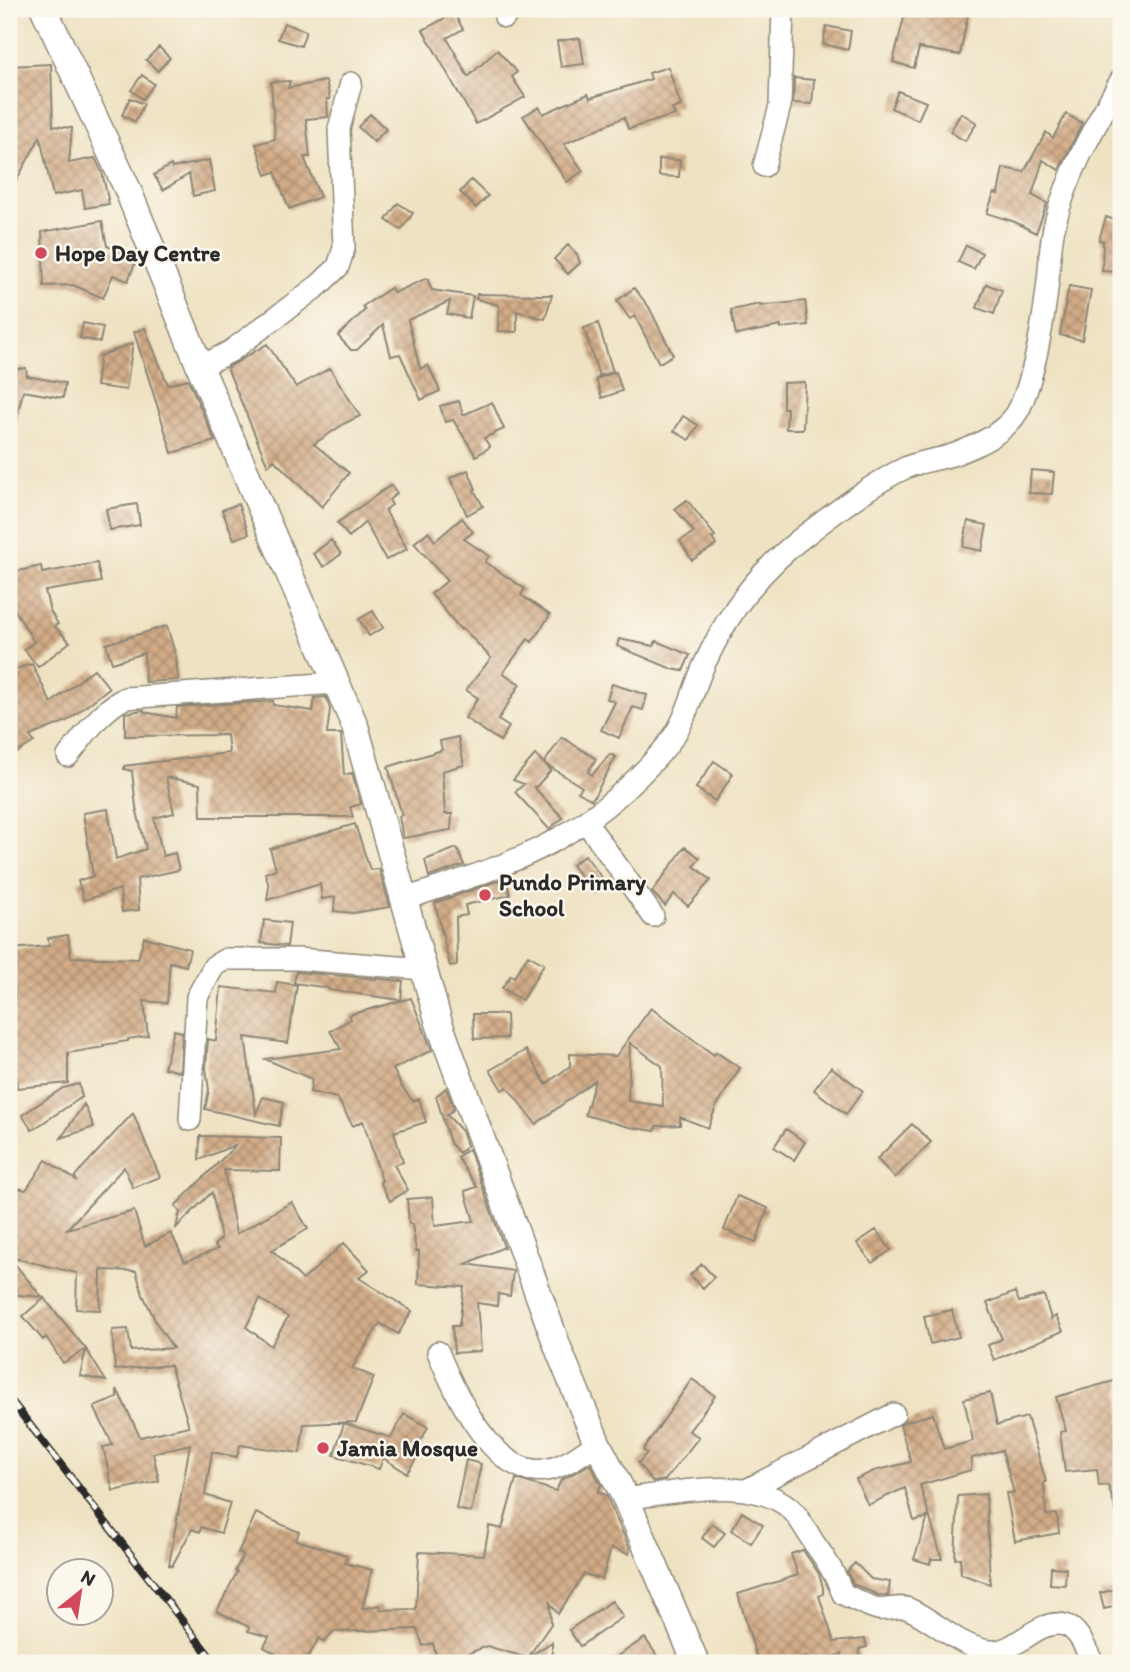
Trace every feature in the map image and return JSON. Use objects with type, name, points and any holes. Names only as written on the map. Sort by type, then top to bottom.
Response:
[{"type":"street","points":[[44,9],[127,188],[200,367],[355,726],[439,1023],[560,1353],[597,1443],[626,1499],[696,1663]]},
{"type":"street","points":[[764,166],[780,106],[783,9]]},
{"type":"street","points":[[405,899],[520,859],[557,842],[586,822],[626,790],[673,739],[727,620],[749,588],[773,562],[854,500],[906,467],[955,454],[995,434],[1010,422],[1020,407],[1030,376],[1046,307],[1054,225],[1070,174],[1121,80]]},
{"type":"street","points":[[200,367],[231,351],[258,332],[338,267],[344,248],[339,129],[351,83]]},
{"type":"street","points":[[68,756],[99,717],[113,704],[125,698],[336,683]]},
{"type":"street","points":[[586,822],[653,916]]},
{"type":"street","points":[[190,1120],[197,997],[214,966],[226,959],[298,959],[424,969]]},
{"type":"street","points":[[438,1352],[447,1375],[481,1433],[503,1458],[531,1470],[549,1469],[572,1459],[597,1443]]},
{"type":"street","points":[[748,1489],[894,1414]]},
{"type":"street","points":[[626,1499],[685,1490],[748,1489],[776,1500],[793,1511],[835,1573],[843,1594],[880,1610],[906,1607],[963,1642],[988,1651],[998,1651],[1043,1628],[1066,1626],[1077,1633],[1093,1663]]},
{"type":"building","points":[[906,9],[969,9],[960,55],[919,48],[914,68],[893,62]]},
{"type":"building","points":[[454,13],[463,29],[447,38],[468,77],[497,50],[517,72],[512,77],[525,97],[476,124],[423,30]]},
{"type":"building","points":[[284,23],[306,31],[301,46],[278,39]]},
{"type":"building","points":[[826,26],[851,31],[848,50],[823,44]]},
{"type":"building","points":[[580,38],[584,64],[561,67],[557,41]]},
{"type":"building","points":[[159,47],[170,58],[158,71],[146,60]]},
{"type":"building","points":[[51,64],[53,126],[72,128],[69,163],[95,158],[102,172],[109,204],[85,208],[82,190],[53,196],[40,137],[9,194],[9,66]]},
{"type":"building","points":[[668,67],[681,106],[672,109],[675,115],[628,129],[624,117],[564,144],[583,171],[567,182],[523,116],[539,107],[543,114],[588,94],[590,98],[651,79],[649,73]]},
{"type":"building","points":[[142,75],[154,84],[143,99],[131,90]]},
{"type":"building","points":[[794,78],[814,80],[812,104],[793,103]]},
{"type":"building","points":[[290,81],[288,88],[326,81],[330,99],[327,99],[328,117],[306,119],[310,157],[304,157],[320,197],[289,209],[275,172],[266,175],[256,144],[275,139],[271,82]]},
{"type":"building","points":[[898,91],[926,102],[918,120],[891,108]]},
{"type":"building","points":[[130,98],[144,104],[135,122],[122,115]]},
{"type":"building","points":[[961,113],[977,123],[965,141],[950,132]]},
{"type":"building","points":[[370,114],[386,129],[374,142],[358,127]]},
{"type":"building","points":[[1066,114],[1082,123],[1059,170],[1043,160],[1032,195],[1047,203],[1036,233],[1015,222],[987,213],[994,193],[998,194],[1003,168],[1024,172],[1046,132],[1053,138]]},
{"type":"building","points":[[659,159],[680,160],[679,177],[659,176]]},
{"type":"building","points":[[209,160],[215,191],[193,196],[189,174],[163,190],[154,175],[171,165],[172,168]]},
{"type":"building","points":[[471,180],[488,196],[476,208],[460,192]]},
{"type":"building","points":[[398,203],[413,213],[401,230],[386,220]]},
{"type":"building","points":[[1106,217],[1121,222],[1121,272],[1102,271],[1103,241],[1099,240]]},
{"type":"building","points":[[102,221],[107,246],[137,259],[128,281],[113,275],[103,298],[73,285],[44,286],[42,232]]},
{"type":"building","points":[[568,245],[577,254],[580,263],[568,274],[554,259]]},
{"type":"building","points":[[966,245],[982,253],[974,269],[958,262]]},
{"type":"building","points":[[427,278],[432,290],[473,296],[469,318],[447,314],[450,301],[408,320],[420,369],[428,365],[440,391],[421,400],[400,354],[391,356],[383,325],[357,350],[351,350],[338,336],[365,310],[363,306],[391,288],[394,293]]},
{"type":"building","points":[[986,284],[1002,290],[994,314],[977,308]]},
{"type":"building","points":[[1069,286],[1091,290],[1082,340],[1060,335]]},
{"type":"building","points":[[634,288],[649,307],[673,355],[659,363],[635,316],[630,319],[617,301]]},
{"type":"building","points":[[477,294],[552,295],[545,319],[517,311],[517,332],[498,331],[499,305],[476,299]]},
{"type":"building","points":[[805,301],[808,325],[781,326],[736,335],[731,310],[760,304]]},
{"type":"building","points":[[83,323],[103,327],[100,342],[80,338]]},
{"type":"building","points":[[598,323],[613,372],[599,376],[584,328]]},
{"type":"building","points":[[145,328],[168,385],[188,379],[215,441],[172,453],[134,332]]},
{"type":"building","points":[[133,343],[126,390],[96,386],[100,356]]},
{"type":"building","points":[[267,344],[296,387],[330,368],[360,416],[314,444],[349,473],[322,507],[274,460],[268,466],[227,368]]},
{"type":"building","points":[[26,368],[27,376],[65,383],[63,398],[23,391],[15,425],[9,424],[9,370]]},
{"type":"building","points":[[616,372],[622,391],[602,398],[596,379]]},
{"type":"building","points":[[805,382],[803,429],[786,429],[787,408],[783,408],[783,383]]},
{"type":"building","points":[[459,401],[463,415],[492,402],[504,429],[484,438],[490,447],[476,456],[453,420],[445,422],[440,406]]},
{"type":"building","points":[[683,416],[698,425],[689,440],[674,431]]},
{"type":"building","points":[[468,470],[476,489],[474,490],[483,506],[467,515],[450,478]]},
{"type":"building","points":[[1031,470],[1054,472],[1052,494],[1029,493]]},
{"type":"building","points":[[391,485],[397,493],[389,500],[392,505],[385,510],[407,549],[386,560],[365,522],[349,537],[337,523]]},
{"type":"building","points":[[687,500],[715,536],[712,538],[716,545],[692,560],[680,541],[694,532],[675,509]]},
{"type":"building","points":[[137,504],[140,525],[110,530],[106,509]]},
{"type":"building","points":[[238,504],[249,534],[234,539],[222,510]]},
{"type":"building","points":[[462,518],[473,532],[464,539],[489,556],[485,562],[525,589],[521,595],[550,615],[532,642],[528,639],[503,673],[520,684],[498,720],[509,727],[500,741],[465,718],[478,698],[466,690],[491,658],[463,628],[461,630],[431,594],[447,581],[414,543],[428,532],[435,541]]},
{"type":"building","points":[[968,521],[987,525],[982,551],[963,547]]},
{"type":"building","points":[[331,540],[341,554],[324,567],[313,554]]},
{"type":"building","points":[[97,563],[101,582],[45,591],[50,611],[58,624],[54,626],[70,642],[38,667],[24,649],[34,642],[9,600],[9,573],[41,566],[42,573]]},
{"type":"building","points":[[373,611],[383,628],[369,636],[359,619]]},
{"type":"building","points":[[167,626],[176,657],[178,680],[145,682],[144,653],[112,663],[106,644]]},
{"type":"building","points":[[619,639],[654,646],[656,641],[690,655],[683,671],[672,669],[617,646]]},
{"type":"building","points":[[32,664],[51,703],[94,669],[109,688],[67,721],[30,736],[34,742],[15,754],[9,745],[9,671]]},
{"type":"building","points":[[612,684],[647,695],[643,710],[633,707],[619,738],[601,730],[615,702],[607,699]]},
{"type":"building","points":[[326,697],[330,709],[327,734],[341,734],[344,775],[352,773],[361,804],[350,807],[353,817],[201,817],[200,784],[166,777],[174,813],[154,818],[163,856],[175,853],[179,870],[137,879],[139,910],[122,912],[120,889],[84,900],[78,881],[93,876],[83,813],[108,809],[116,859],[146,849],[136,807],[132,771],[124,769],[124,766],[229,753],[227,735],[125,736],[125,713],[144,710],[176,718],[177,707],[273,701],[273,705],[313,711],[315,698]]},
{"type":"building","points":[[458,737],[464,765],[442,771],[445,814],[452,814],[451,830],[403,838],[399,816],[402,815],[388,767],[442,750],[440,741]]},
{"type":"building","points":[[562,737],[596,759],[588,772],[592,775],[610,754],[616,757],[592,800],[578,792],[582,787],[544,763]]},
{"type":"building","points":[[535,755],[551,770],[536,787],[533,786],[563,818],[549,829],[515,792],[524,784],[513,780]]},
{"type":"building","points":[[714,761],[733,774],[715,801],[696,788]]},
{"type":"building","points":[[355,824],[370,870],[379,869],[390,907],[353,913],[334,911],[335,897],[322,899],[320,884],[267,900],[269,886],[265,873],[276,869],[270,849]]},
{"type":"building","points":[[685,847],[700,858],[694,866],[711,880],[688,906],[674,894],[665,906],[652,892]]},
{"type":"building","points":[[457,848],[464,865],[429,877],[425,860]]},
{"type":"building","points":[[585,855],[605,882],[592,891],[572,865]]},
{"type":"building","points":[[506,878],[510,895],[465,905],[467,915],[456,917],[457,965],[450,966],[435,903]]},
{"type":"building","points":[[264,920],[290,923],[287,946],[261,943]]},
{"type":"building","points":[[68,935],[71,957],[138,959],[144,937],[190,949],[186,966],[170,962],[167,1003],[144,1001],[148,1036],[68,1053],[68,1083],[17,1088],[10,1016],[15,995],[10,949],[49,946],[48,938]]},
{"type":"building","points":[[528,955],[544,964],[522,1000],[502,988],[511,975],[514,977]]},
{"type":"building","points":[[296,972],[403,981],[401,1000],[294,983]]},
{"type":"building","points":[[277,982],[297,985],[288,1043],[245,1037],[256,1114],[263,1097],[284,1102],[279,1126],[205,1109],[209,1090],[206,1068],[208,1039],[216,1041],[221,987],[276,993]]},
{"type":"building","points":[[411,998],[432,1050],[393,1069],[413,1101],[419,1099],[426,1122],[394,1132],[403,1162],[394,1165],[408,1190],[390,1201],[380,1182],[382,1181],[363,1121],[353,1126],[337,1098],[310,1092],[312,1079],[265,1059],[341,1049],[330,1031],[351,1019],[349,1015]]},
{"type":"building","points":[[651,1008],[714,1055],[716,1052],[740,1068],[716,1107],[708,1128],[680,1117],[680,1125],[656,1126],[655,1131],[585,1115],[595,1080],[536,1124],[507,1087],[502,1090],[490,1070],[526,1050],[546,1084],[570,1066],[570,1054],[616,1056]],"holes":[[[630,1043],[662,1066],[663,1106],[628,1101]]]},
{"type":"building","points":[[473,1014],[506,1014],[507,1038],[474,1039]]},
{"type":"building","points":[[174,1030],[182,1032],[180,1072],[164,1068]]},
{"type":"building","points":[[831,1067],[863,1091],[846,1114],[814,1090]]},
{"type":"building","points":[[79,1084],[82,1097],[32,1130],[22,1115],[63,1088]]},
{"type":"building","points":[[446,1088],[454,1109],[447,1115],[462,1131],[467,1146],[459,1153],[450,1143],[436,1096]]},
{"type":"building","points":[[84,1104],[94,1127],[61,1138]]},
{"type":"building","points":[[133,1113],[160,1177],[133,1188],[124,1167],[67,1229],[134,1211],[145,1246],[171,1233],[185,1262],[218,1249],[214,1245],[221,1239],[212,1192],[176,1228],[180,1212],[175,1206],[237,1144],[199,1160],[200,1136],[281,1138],[280,1171],[224,1170],[236,1234],[292,1202],[308,1229],[272,1250],[303,1280],[344,1243],[369,1270],[359,1278],[412,1311],[398,1334],[380,1323],[352,1368],[374,1377],[356,1422],[304,1424],[300,1453],[240,1445],[237,1457],[212,1452],[205,1495],[230,1503],[221,1533],[201,1527],[200,1532],[192,1529],[172,1566],[169,1565],[190,1444],[153,1453],[159,1481],[113,1491],[103,1447],[113,1445],[94,1407],[117,1398],[117,1389],[140,1437],[189,1426],[170,1365],[115,1370],[112,1330],[128,1329],[131,1351],[173,1348],[157,1324],[143,1295],[136,1271],[101,1270],[100,1310],[76,1309],[77,1273],[9,1257],[9,1195],[15,1196],[17,1188],[26,1190],[46,1160],[76,1180],[75,1176]],"holes":[[[260,1299],[288,1317],[271,1346],[246,1327]]]},
{"type":"building","points":[[912,1124],[931,1142],[895,1178],[877,1159]]},
{"type":"building","points":[[786,1129],[805,1142],[794,1160],[774,1147]]},
{"type":"building","points":[[469,1149],[504,1247],[466,1264],[513,1271],[510,1296],[498,1294],[497,1306],[477,1303],[481,1351],[454,1353],[452,1326],[459,1326],[464,1287],[418,1284],[419,1251],[416,1251],[412,1224],[409,1224],[407,1199],[433,1197],[435,1226],[474,1221],[465,1191],[477,1187],[457,1157]]},
{"type":"building","points":[[737,1196],[768,1208],[756,1242],[724,1230]]},
{"type":"building","points":[[876,1230],[891,1250],[872,1263],[857,1243]]},
{"type":"building","points":[[9,1257],[42,1297],[9,1294]]},
{"type":"building","points":[[702,1264],[714,1277],[703,1288],[690,1275]]},
{"type":"building","points":[[1015,1292],[1019,1302],[1044,1295],[1051,1319],[1056,1316],[1063,1331],[994,1360],[988,1345],[1002,1339],[987,1303]]},
{"type":"building","points":[[44,1298],[86,1349],[63,1363],[46,1337],[43,1340],[23,1316]]},
{"type":"building","points":[[952,1310],[959,1337],[930,1344],[924,1316]]},
{"type":"building","points":[[86,1349],[106,1381],[80,1376]]},
{"type":"building","points":[[692,1379],[715,1396],[689,1431],[699,1437],[665,1480],[653,1482],[638,1463],[647,1453],[643,1450]]},
{"type":"building","points":[[1121,1379],[1121,1513],[1117,1514],[1108,1485],[1099,1486],[1097,1469],[1065,1472],[1060,1432],[1066,1431],[1056,1397]]},
{"type":"building","points":[[990,1393],[997,1425],[1027,1417],[1046,1482],[1046,1515],[1057,1514],[1059,1533],[1015,1541],[1006,1493],[1014,1493],[1002,1450],[972,1458],[971,1470],[920,1485],[942,1559],[931,1559],[930,1564],[914,1559],[928,1517],[914,1521],[905,1488],[868,1505],[856,1479],[874,1471],[911,1462],[900,1425],[905,1422],[933,1414],[944,1449],[973,1441],[964,1399]]},
{"type":"building","points":[[404,1414],[428,1427],[415,1452],[419,1454],[407,1473],[383,1458],[379,1469],[334,1455],[344,1423],[391,1438]]},
{"type":"building","points":[[466,1460],[481,1464],[471,1512],[456,1509]]},
{"type":"building","points":[[590,1464],[601,1485],[598,1492],[606,1495],[630,1549],[629,1554],[611,1548],[602,1579],[584,1574],[558,1614],[550,1603],[551,1624],[528,1657],[552,1642],[552,1663],[544,1663],[487,1646],[438,1663],[433,1643],[423,1646],[417,1629],[333,1632],[324,1642],[319,1638],[305,1663],[292,1663],[264,1647],[269,1637],[248,1631],[249,1627],[217,1611],[237,1572],[235,1571],[243,1555],[238,1553],[256,1513],[299,1532],[296,1540],[347,1555],[345,1563],[372,1570],[362,1609],[380,1605],[381,1610],[416,1609],[419,1552],[484,1555],[489,1526],[502,1529],[516,1479],[556,1491],[561,1480]]},
{"type":"building","points":[[986,1494],[990,1584],[961,1574],[960,1558],[955,1559],[958,1496]]},
{"type":"building","points":[[742,1512],[763,1525],[751,1543],[731,1530]]},
{"type":"building","points":[[712,1524],[725,1533],[714,1547],[702,1538]]},
{"type":"building","points":[[803,1550],[819,1574],[823,1594],[819,1596],[834,1642],[865,1639],[867,1647],[859,1649],[861,1663],[843,1663],[842,1654],[812,1663],[808,1663],[806,1656],[788,1663],[758,1663],[738,1594],[798,1575],[791,1554]]},
{"type":"building","points":[[855,1563],[871,1579],[890,1582],[888,1596],[878,1595],[853,1584],[847,1571]]},
{"type":"building","points":[[1051,1567],[1066,1568],[1065,1585],[1050,1584]]},
{"type":"building","points":[[1121,1588],[1121,1605],[1104,1609],[1100,1593]]},
{"type":"building","points":[[612,1601],[623,1617],[580,1646],[569,1630]]},
{"type":"building","points":[[645,1638],[662,1663],[607,1663]]},
{"type":"railway","points":[[9,1398],[215,1663]]},
{"type":"place","name":"Hope Day Centre","points":[[41,253]]},
{"type":"place","name":"Pundo Primary School","points":[[485,895]]},
{"type":"place","name":"Jamia Mosque","points":[[323,1448]]}]
